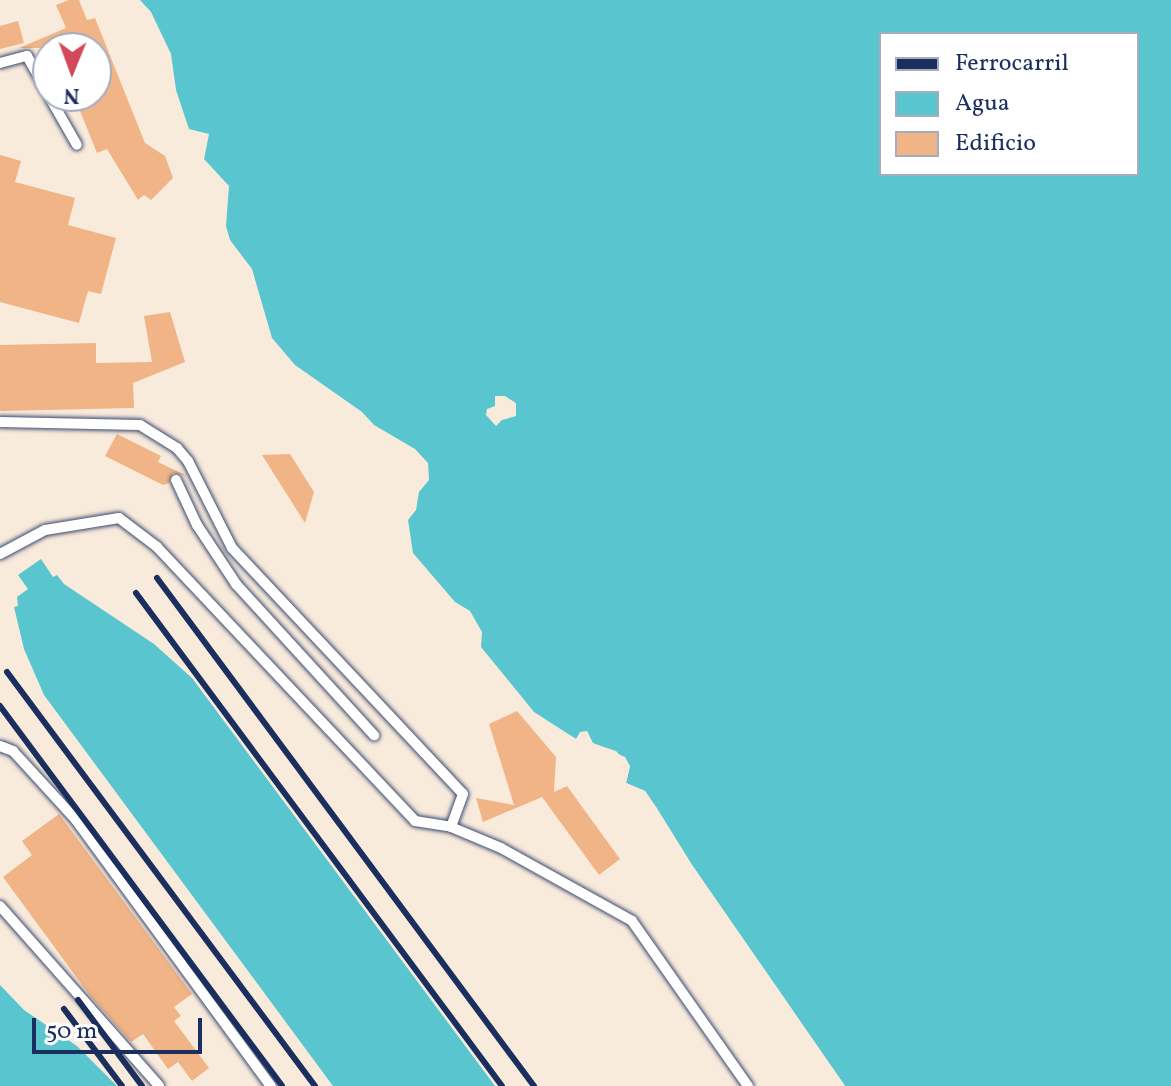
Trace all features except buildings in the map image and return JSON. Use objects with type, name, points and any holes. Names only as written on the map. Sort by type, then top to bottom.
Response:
[{"type":"lane","points":[[0,63],[27,56],[32,65]]},
{"type":"lane","points":[[59,112],[77,145]]},
{"type":"lane","points":[[0,422],[140,425],[177,448],[188,461],[232,548],[463,794],[451,827]]},
{"type":"lane","points":[[176,480],[197,525],[236,584],[374,735]]},
{"type":"lane","points":[[0,554],[45,530],[119,518],[157,547],[415,821],[451,827],[501,848],[632,921],[748,1086]]},
{"type":"lane","points":[[0,746],[13,751],[76,820],[271,1086]]},
{"type":"lane","points":[[0,906],[159,1086]]},
{"type":"water","points":[[140,0],[1171,0],[1171,1086],[845,1086],[692,865],[645,791],[626,783],[630,766],[616,751],[592,743],[587,731],[576,739],[534,712],[481,647],[482,632],[470,611],[455,602],[413,553],[408,520],[416,510],[419,492],[429,480],[428,463],[415,449],[374,425],[362,412],[295,365],[272,338],[252,269],[230,240],[226,226],[229,186],[204,159],[209,134],[189,129],[176,90],[171,54],[151,12]],"holes":[[[495,396],[505,396],[516,403],[516,416],[502,420],[496,426],[486,415],[487,409],[495,406]]]},
{"type":"water","points":[[41,559],[53,577],[57,575],[64,584],[154,644],[192,678],[495,1086],[333,1086],[44,695],[24,649],[14,607],[18,606],[17,597],[28,589],[18,575]]},
{"type":"water","points":[[0,985],[24,1010],[77,1046],[117,1086],[0,1086]]},
{"type":"pier","points":[[529,712],[576,739],[580,732],[587,731],[593,743],[625,757],[630,766],[626,783],[645,791],[692,865],[845,1086],[840,1086],[642,794],[622,785],[620,778],[625,766],[622,760],[590,746],[585,735],[575,743]]},
{"type":"railway","points":[[157,578],[534,1086]]},
{"type":"railway","points":[[136,593],[502,1086]]},
{"type":"railway","points":[[7,672],[315,1086]]},
{"type":"railway","points":[[0,706],[282,1086]]},
{"type":"railway","points":[[78,1000],[142,1086]]},
{"type":"railway","points":[[64,1009],[122,1086]]}]
